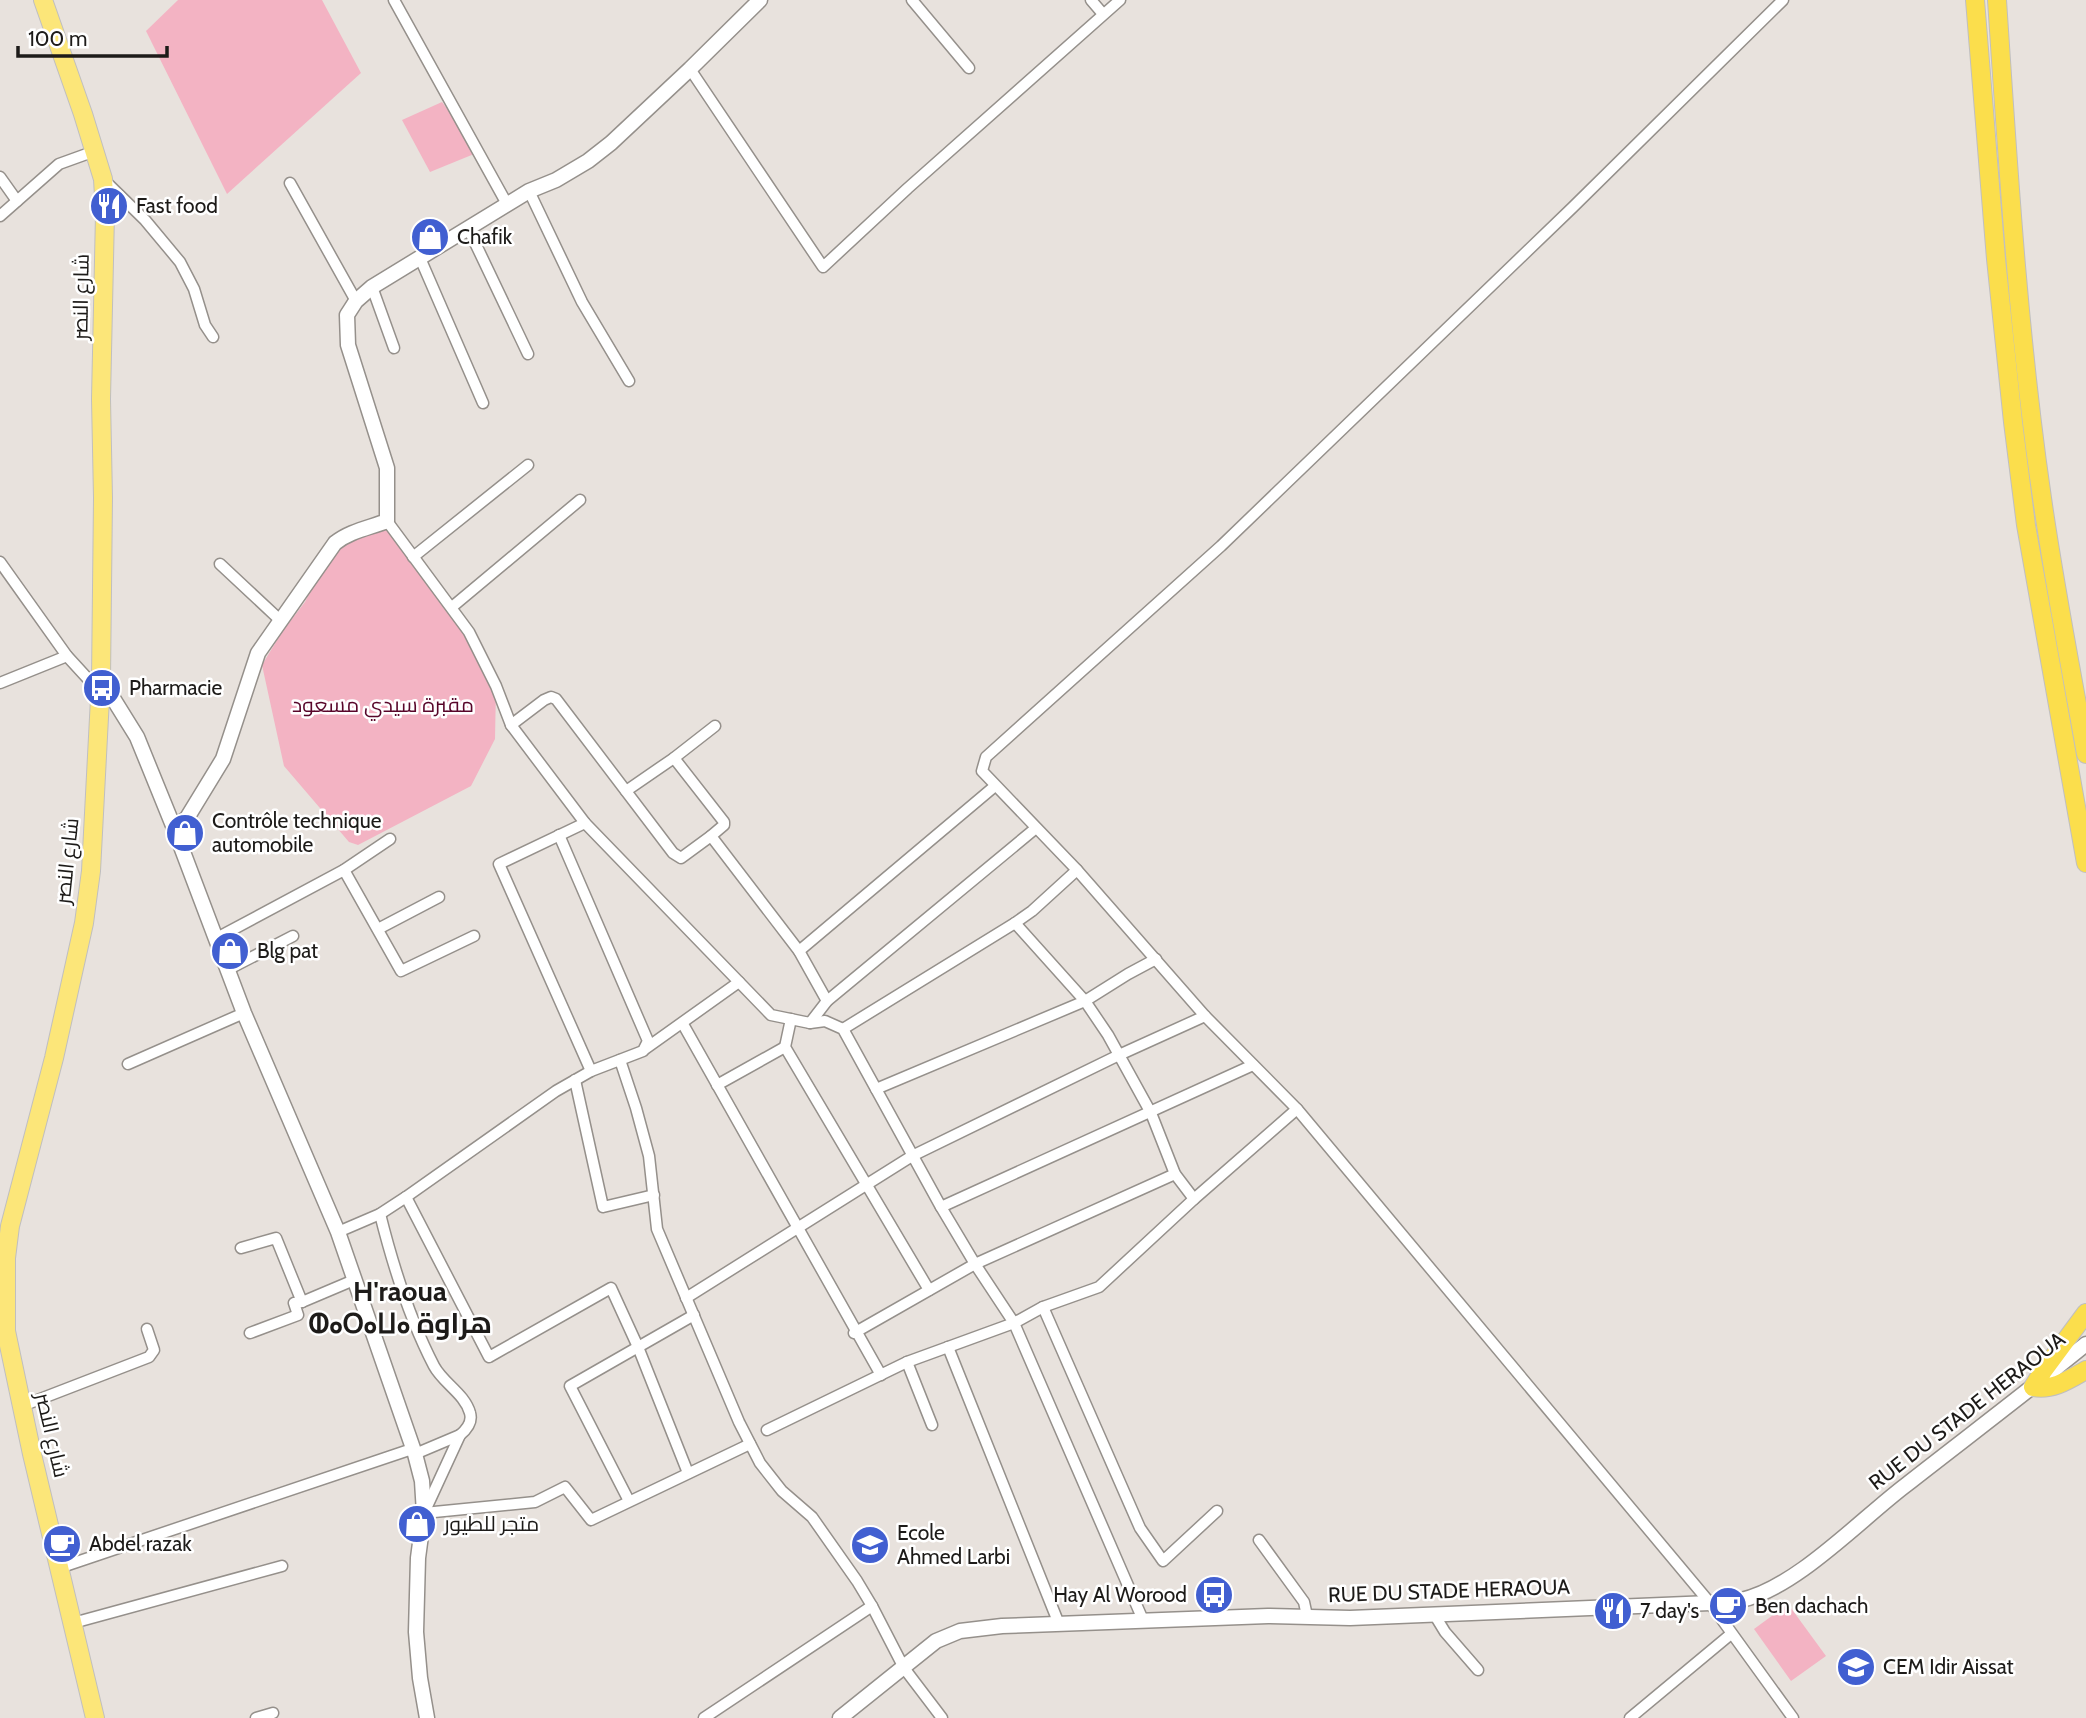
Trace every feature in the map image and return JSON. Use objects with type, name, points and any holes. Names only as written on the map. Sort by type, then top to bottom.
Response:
[{"type":"highway","points":[[1975,0],[1996,258],[2026,525],[2086,863]]},
{"type":"highway","points":[[1997,0],[2014,249],[2029,399],[2042,499],[2086,754]]},
{"type":"highway","points":[[2086,1313],[2033,1387],[2041,1389],[2059,1385],[2086,1370]]},
{"type":"main road","name":"شارع النصر","points":[[43,0],[103,179],[105,214],[100,685],[88,897],[54,1058],[10,1226],[3,1331],[95,1718]]},
{"type":"street","points":[[394,0],[508,204]]},
{"type":"street","points":[[760,0],[690,69],[589,161],[556,180],[529,191],[372,287],[356,301],[348,316],[348,345],[387,468],[387,521],[469,632],[496,686],[511,725],[585,823],[771,1015],[810,1023],[825,1021],[843,1029],[941,1207],[1014,1323],[1143,1620]]},
{"type":"street","points":[[912,0],[969,68]]},
{"type":"street","points":[[1091,0],[1103,14]]},
{"type":"street","points":[[690,69],[823,267],[1119,0]]},
{"type":"street","points":[[1783,0],[1572,208],[1231,536],[986,757],[982,771],[1077,870],[1205,1016],[1297,1110],[1710,1603],[1793,1718]]},
{"type":"street","points":[[0,216],[59,164],[95,151]]},
{"type":"street","points":[[0,177],[17,201]]},
{"type":"street","points":[[103,179],[145,220],[180,262],[200,303],[205,325],[213,337]]},
{"type":"street","points":[[290,183],[356,301]]},
{"type":"street","points":[[529,191],[582,302],[629,381]]},
{"type":"street","points":[[468,228],[528,354]]},
{"type":"street","points":[[420,258],[483,403]]},
{"type":"street","points":[[372,287],[394,348]]},
{"type":"street","points":[[413,557],[528,465]]},
{"type":"street","points":[[452,607],[580,500]]},
{"type":"street","points":[[174,828],[187,818],[223,759],[258,653],[335,543],[346,534],[387,521]]},
{"type":"street","points":[[0,562],[67,656],[100,685],[137,737],[244,1013],[338,1232],[422,1481],[424,1513],[418,1559],[416,1632],[427,1718]]},
{"type":"street","points":[[220,564],[281,621]]},
{"type":"street","points":[[0,683],[67,656]]},
{"type":"street","points":[[511,725],[544,700],[551,697],[556,699],[677,857],[681,858],[711,836],[724,822],[674,758]]},
{"type":"street","points":[[626,791],[715,726]]},
{"type":"street","points":[[799,951],[995,786]]},
{"type":"street","points":[[585,823],[499,864],[591,1071]]},
{"type":"street","points":[[810,1023],[827,1001],[1036,828]]},
{"type":"street","points":[[559,835],[648,1041],[643,1051]]},
{"type":"street","points":[[711,836],[799,951],[827,1001]]},
{"type":"street","points":[[215,939],[344,870],[390,839]]},
{"type":"street","points":[[344,870],[401,971],[474,936]]},
{"type":"street","points":[[843,1029],[1015,923],[1077,870]]},
{"type":"street","points":[[379,929],[439,897]]},
{"type":"street","points":[[1015,923],[1085,1001],[1151,1113],[1175,1174],[1194,1199]]},
{"type":"street","points":[[227,970],[293,936]]},
{"type":"street","points":[[876,1089],[1085,1001],[1156,959]]},
{"type":"street","points":[[338,1232],[380,1214],[406,1198],[575,1080],[643,1051],[739,982]]},
{"type":"street","points":[[128,1064],[244,1013]]},
{"type":"street","points":[[686,1298],[912,1156],[1205,1016]]},
{"type":"street","points":[[791,1019],[785,1047],[929,1290]]},
{"type":"street","points":[[684,1026],[881,1375]]},
{"type":"street","points":[[718,1085],[785,1047]]},
{"type":"street","points":[[620,1060],[649,1156],[657,1229],[750,1444],[760,1463],[782,1491],[812,1517],[873,1606],[904,1668],[942,1718]]},
{"type":"street","points":[[941,1207],[1253,1065]]},
{"type":"street","points":[[575,1080],[603,1207],[654,1195]]},
{"type":"street","points":[[767,1430],[907,1362],[1014,1323],[1043,1307],[1099,1287],[1194,1199],[1297,1110]]},
{"type":"street","points":[[856,1333],[975,1264],[1175,1174]]},
{"type":"street","points":[[406,1198],[489,1357],[611,1288],[638,1347],[688,1473]]},
{"type":"street","points":[[59,1568],[414,1451],[460,1435],[467,1429],[470,1413],[464,1402],[435,1369],[395,1273],[380,1214]]},
{"type":"street","points":[[240,1248],[276,1238],[302,1302]]},
{"type":"street","points":[[250,1333],[298,1315],[294,1303],[354,1280]]},
{"type":"street","points":[[1043,1307],[1140,1528],[1163,1561],[1217,1511]]},
{"type":"street","points":[[629,1501],[570,1386],[694,1315]]},
{"type":"street","points":[[22,1406],[149,1357],[154,1350],[147,1329]]},
{"type":"street","name":"RUE DU STADE HERAOUA","points":[[840,1718],[936,1641],[960,1632],[1002,1626],[1307,1616],[1350,1618],[1710,1603],[1743,1599],[1799,1572],[2086,1344]]},
{"type":"street","points":[[948,1347],[1059,1624]]},
{"type":"street","points":[[907,1362],[932,1425]]},
{"type":"street","points":[[424,1513],[460,1435]]},
{"type":"street","points":[[424,1513],[535,1502],[565,1487],[590,1520],[750,1444]]},
{"type":"street","points":[[1259,1540],[1304,1602],[1307,1616]]},
{"type":"street","points":[[73,1623],[282,1566]]},
{"type":"street","points":[[704,1718],[873,1606]]},
{"type":"street","points":[[1434,1614],[1445,1632],[1478,1670]]},
{"type":"street","points":[[1630,1718],[1731,1634]]},
{"type":"street","points":[[256,1718],[273,1713]]},
{"type":"green space","points":[[178,0],[322,0],[361,73],[227,194],[146,31]]},
{"type":"green space","points":[[442,102],[479,152],[430,172],[402,120]]},
{"type":"green space","name":"مقبرة سيدي مسعود","points":[[375,528],[396,533],[449,599],[496,688],[495,739],[471,786],[358,845],[349,842],[284,766],[262,665],[305,602],[321,568],[343,539]]},
{"type":"green space","points":[[1788,1604],[1826,1656],[1791,1681],[1754,1629]]},
{"type":"place","name":"Fast food","points":[[109,206]]},
{"type":"place","name":"Chafik","points":[[430,237]]},
{"type":"place","name":"Pharmacie","points":[[102,688]]},
{"type":"place","name":"Contrôle technique automobile","points":[[185,833]]},
{"type":"place","name":"Blg pat","points":[[230,951]]},
{"type":"place","name":"متجر للطيور","points":[[417,1524]]},
{"type":"place","name":"Abdel razak","points":[[62,1544]]},
{"type":"place","name":"Ecole Ahmed Larbi","points":[[870,1545]]},
{"type":"place","name":"Hay Al Worood","points":[[1214,1595]]},
{"type":"place","name":"Ben dachach","points":[[1728,1606]]},
{"type":"place","name":"7 day's","points":[[1613,1611]]},
{"type":"place","name":"CEM Idir Aissat","points":[[1856,1667]]},
{"type":"district","name":"H'raoua ⵀⴰⵔⴰⵡⴰ هراوة","points":[[400,1307]]}]
